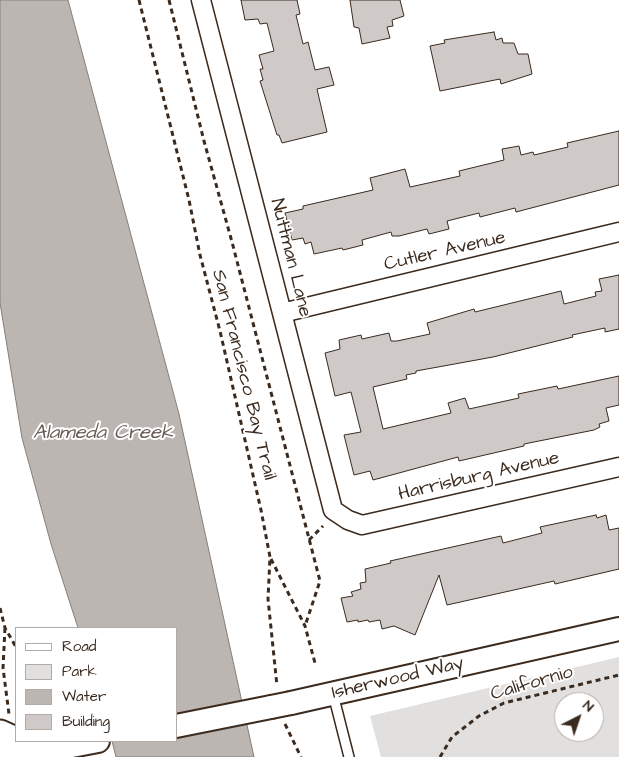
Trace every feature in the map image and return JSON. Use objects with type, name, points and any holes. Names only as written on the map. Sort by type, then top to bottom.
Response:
[{"type":"main road","points":[[4,743],[41,753]]},
{"type":"street","name":"Nuttman Lane","points":[[202,0],[334,510],[348,520]]},
{"type":"street","name":"Cutler Avenue","points":[[282,313],[619,232]]},
{"type":"street","name":"Harrisburg Avenue","points":[[348,520],[362,525],[619,468]]},
{"type":"street","name":"Isherwood Way","points":[[178,726],[281,706],[619,629]]},
{"type":"street","points":[[41,753],[93,742]]},
{"type":"lane","points":[[333,694],[349,757]]},
{"type":"path","name":"San Francisco Bay Trail","points":[[139,0],[220,330],[270,557],[268,599],[281,706],[300,757]]},
{"type":"path","points":[[169,0],[204,142],[237,260],[320,581],[305,626]]},
{"type":"path","points":[[309,540],[323,526]]},
{"type":"path","points":[[270,557],[305,626],[315,663]]},
{"type":"path","points":[[0,608],[6,628],[15,645]]},
{"type":"path","points":[[4,743],[3,668],[6,628]]},
{"type":"path","name":"Californio","points":[[440,757],[452,737],[479,716],[504,703],[619,675]]},
{"type":"green space","points":[[619,657],[619,757],[381,757],[370,716]]},
{"type":"water","name":"Alameda Creek","points":[[0,0],[68,0],[179,414],[254,757],[116,757],[112,742],[178,742],[178,627],[78,627],[51,544],[22,438],[0,303]]},
{"type":"building","points":[[241,0],[297,0],[300,14],[296,15],[303,44],[308,42],[315,70],[329,67],[334,85],[317,89],[327,132],[282,143],[279,135],[277,135],[260,81],[263,80],[260,69],[263,69],[259,55],[274,51],[267,23],[260,24],[258,19],[245,20]]},
{"type":"building","points":[[350,0],[400,0],[404,16],[392,20],[393,26],[387,27],[390,38],[362,44],[359,28],[354,27]]},
{"type":"building","points":[[494,32],[496,40],[502,38],[503,43],[514,43],[518,54],[528,54],[532,74],[501,84],[500,79],[440,91],[430,46],[445,43],[444,40]]},
{"type":"building","points":[[619,131],[619,185],[516,212],[515,208],[480,217],[479,213],[447,221],[449,229],[429,234],[427,229],[399,236],[392,236],[391,232],[362,240],[363,245],[343,250],[342,248],[314,254],[311,242],[305,244],[303,238],[292,240],[285,213],[303,209],[303,206],[373,190],[370,178],[405,169],[410,187],[460,176],[459,171],[504,160],[502,149],[519,146],[521,155],[533,152],[534,155],[568,147],[567,143]]},
{"type":"building","points":[[619,275],[619,329],[605,332],[605,328],[493,357],[416,371],[416,373],[406,375],[407,379],[373,387],[383,429],[451,413],[448,403],[465,398],[469,409],[519,398],[518,394],[557,386],[558,389],[619,376],[619,405],[606,408],[609,421],[599,424],[600,427],[594,430],[524,444],[524,446],[459,461],[458,457],[373,480],[370,471],[354,475],[344,435],[361,432],[351,392],[335,396],[325,353],[340,349],[339,340],[361,335],[362,339],[389,333],[391,341],[397,341],[430,334],[427,323],[474,309],[475,312],[561,291],[564,304],[596,296],[595,292],[602,291],[599,279]]},
{"type":"building","points":[[596,515],[597,518],[606,515],[609,530],[619,528],[619,569],[555,584],[554,581],[447,605],[439,575],[415,635],[394,626],[382,629],[380,620],[347,622],[341,598],[353,596],[351,592],[361,589],[360,583],[366,582],[365,569],[391,563],[390,561],[501,536],[503,543],[542,533],[540,527]]}]
